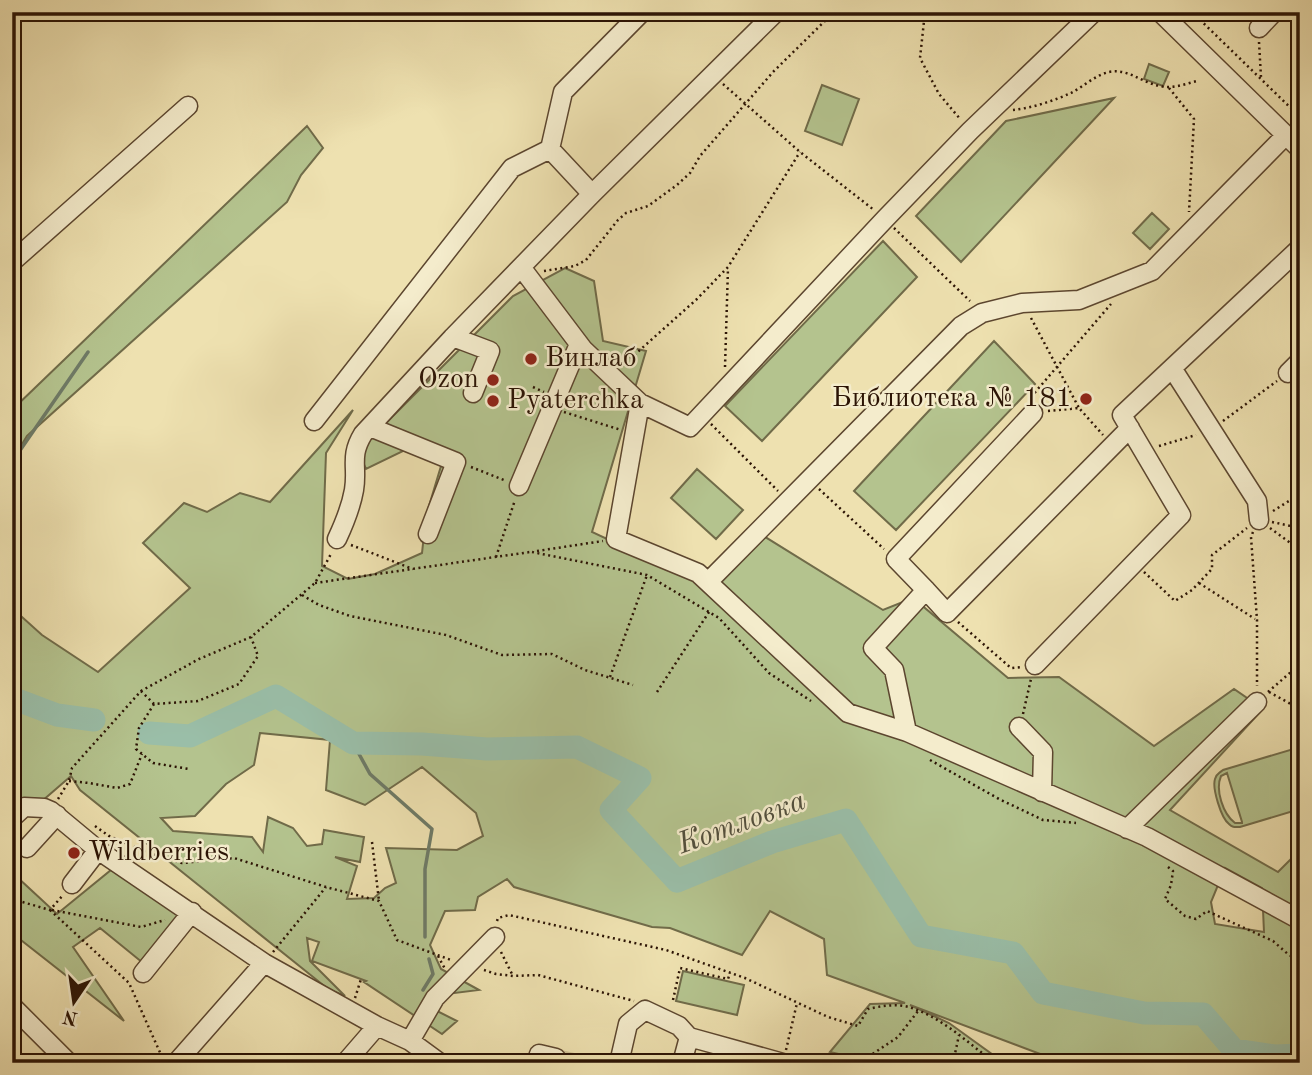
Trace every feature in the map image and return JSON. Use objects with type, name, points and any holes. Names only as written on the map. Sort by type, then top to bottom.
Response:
[{"type":"street","points":[[550,149],[563,93],[642,12]]},
{"type":"street","points":[[337,539],[345,523],[354,489],[356,445],[367,430],[453,337],[524,272],[593,194],[776,12]]},
{"type":"street","points":[[524,272],[579,345],[640,403],[690,427],[993,107],[1094,12]]},
{"type":"street","points":[[1160,12],[1300,149]]},
{"type":"street","points":[[1259,28],[1274,12]]},
{"type":"street","points":[[12,262],[188,106]]},
{"type":"street","points":[[708,582],[961,326],[982,313],[1023,303],[1079,300],[1152,271],[1286,135]]},
{"type":"street","points":[[550,149],[593,194]]},
{"type":"street","points":[[314,421],[512,168],[550,149]]},
{"type":"street","points":[[1035,665],[1181,515],[1122,415],[1300,248]]},
{"type":"street","points":[[453,337],[490,351],[473,393]]},
{"type":"street","points":[[519,486],[579,345]]},
{"type":"street","points":[[1172,368],[1257,501],[1259,520]]},
{"type":"street","points":[[640,403],[616,539],[698,573],[848,713],[907,732],[1147,837],[1300,920]]},
{"type":"street","points":[[1033,413],[896,559],[947,613],[1130,428]]},
{"type":"street","points":[[367,430],[457,462],[428,534]]},
{"type":"street","points":[[907,732],[894,670],[873,648],[926,590]]},
{"type":"street","points":[[1127,829],[1263,697]]},
{"type":"street","points":[[1019,727],[1043,752],[1042,792]]},
{"type":"street","points":[[12,818],[23,807],[44,808],[54,813],[186,919],[377,1026],[410,1041],[440,1063]]},
{"type":"street","points":[[27,848],[54,813]]},
{"type":"street","points":[[72,884],[98,850]]},
{"type":"street","points":[[143,973],[186,919]]},
{"type":"street","points":[[410,1041],[435,998],[495,937]]},
{"type":"street","points":[[176,1063],[264,963]]},
{"type":"street","points":[[12,1006],[69,1063]]},
{"type":"street","points":[[619,1063],[628,1024],[645,1010],[679,1026],[689,1037],[783,1063]]},
{"type":"street","points":[[345,1063],[377,1026]]},
{"type":"street","points":[[682,1063],[689,1037]]},
{"type":"street","points":[[537,1063],[539,1054],[556,1058]]},
{"type":"path","points":[[524,272],[575,266],[586,260],[626,213],[648,206],[677,185],[690,173],[701,156],[773,72],[834,12]]},
{"type":"path","points":[[970,131],[939,94],[920,58],[925,13],[973,20],[985,12]]},
{"type":"path","points":[[1192,12],[1300,117]]},
{"type":"path","points":[[1259,28],[1261,79]]},
{"type":"path","points":[[993,107],[1006,111],[1040,104],[1071,93],[1105,73],[1119,71],[1156,86],[1170,88],[1197,81]]},
{"type":"path","points":[[713,75],[800,152],[885,219],[982,313]]},
{"type":"path","points":[[1170,88],[1194,119],[1189,233]]},
{"type":"path","points":[[611,375],[697,299],[728,267],[800,152]]},
{"type":"path","points":[[724,391],[728,267]]},
{"type":"path","points":[[1079,408],[1033,413],[1024,405],[1117,297]]},
{"type":"path","points":[[1023,303],[1079,408],[1112,445]]},
{"type":"path","points":[[1167,444],[1211,430],[1294,367]]},
{"type":"path","points":[[552,409],[635,434]]},
{"type":"path","points":[[701,415],[788,501]]},
{"type":"path","points":[[457,462],[519,486],[496,557]]},
{"type":"path","points":[[809,480],[896,559]]},
{"type":"path","points":[[1135,563],[1175,601],[1192,590],[1212,569],[1212,555],[1300,494]]},
{"type":"path","points":[[1259,520],[1300,528]]},
{"type":"path","points":[[1259,520],[1300,550]]},
{"type":"path","points":[[1259,520],[1251,537],[1263,697]]},
{"type":"path","points":[[54,813],[72,768],[141,691],[199,659],[251,638],[315,583],[337,539],[413,569]]},
{"type":"path","points":[[315,583],[616,539]]},
{"type":"path","points":[[609,678],[647,575]]},
{"type":"path","points":[[1199,583],[1257,620]]},
{"type":"path","points":[[301,595],[319,606],[350,616],[446,635],[502,655],[552,654],[585,670],[633,685]]},
{"type":"path","points":[[657,692],[709,611]]},
{"type":"path","points":[[947,613],[1011,668],[1035,665],[1019,727]]},
{"type":"path","points":[[153,704],[198,701],[239,684],[258,656],[251,638]]},
{"type":"path","points":[[1263,697],[1300,664]]},
{"type":"path","points":[[141,691],[153,704]]},
{"type":"path","points":[[1263,697],[1300,709]]},
{"type":"path","points":[[153,704],[139,728],[136,749],[153,763],[189,769]]},
{"type":"path","points":[[69,781],[117,788],[130,785],[142,754]]},
{"type":"path","points":[[372,842],[379,901],[397,940],[496,974],[538,975],[635,1002]]},
{"type":"path","points":[[146,852],[182,863],[234,858],[379,901]]},
{"type":"path","points":[[179,871],[182,863]]},
{"type":"path","points":[[50,910],[72,884]]},
{"type":"path","points":[[264,963],[326,887]]},
{"type":"path","points":[[12,899],[50,910],[141,927],[170,919],[186,919]]},
{"type":"path","points":[[50,910],[129,983],[164,1063]]},
{"type":"path","points":[[513,976],[492,929],[498,918],[509,915],[666,950],[730,973],[828,1017],[858,1026],[868,1009],[886,1006],[910,1007],[950,1027],[995,1063]]},
{"type":"path","points":[[1273,941],[1289,955],[1300,960]]},
{"type":"path","points":[[673,1000],[680,968],[728,979],[730,973]]},
{"type":"path","points":[[350,1011],[361,979]]},
{"type":"path","points":[[797,1003],[785,1056],[831,1057],[857,1063],[898,1037],[918,1011]]},
{"type":"path","points":[[953,1063],[959,1035]]},
{"type":"green space","points":[[1149,64],[1169,72],[1163,86],[1144,79]]},
{"type":"green space","points":[[822,85],[859,99],[842,145],[805,131]]},
{"type":"green space","points":[[1114,98],[961,262],[916,216],[1006,121]]},
{"type":"green space","points":[[307,126],[323,148],[301,175],[287,202],[27,436],[12,461],[12,410]]},
{"type":"green space","points":[[1152,213],[1169,229],[1150,249],[1133,233]]},
{"type":"green space","points":[[883,241],[917,277],[762,441],[725,406]]},
{"type":"green space","points":[[565,268],[594,281],[603,341],[646,351],[592,532],[697,581],[754,530],[883,610],[913,598],[1008,678],[1059,677],[1154,746],[1234,689],[1263,709],[1170,810],[1278,872],[1300,850],[1300,1063],[1064,1063],[910,1005],[949,1023],[1000,1060],[999,1063],[877,1063],[830,1052],[870,1004],[905,1003],[827,975],[824,939],[770,911],[742,955],[670,928],[652,927],[514,887],[507,879],[478,897],[475,910],[445,911],[430,945],[441,969],[479,990],[430,996],[435,1010],[457,1021],[442,1034],[364,982],[366,981],[312,961],[319,942],[307,938],[310,961],[345,996],[328,989],[80,790],[71,776],[12,827],[12,608],[42,635],[98,672],[190,588],[143,543],[184,503],[207,512],[240,493],[270,502],[353,410],[326,453],[322,566],[348,579],[375,574],[422,553],[426,516],[444,456],[409,448],[366,469],[358,451],[513,296]],"holes":[[[260,733],[330,740],[326,790],[365,805],[422,767],[476,813],[483,836],[457,850],[386,848],[396,883],[374,898],[347,899],[357,866],[335,857],[360,862],[364,837],[324,830],[322,844],[307,846],[293,828],[268,817],[263,852],[252,837],[173,831],[161,818],[195,816],[226,784],[254,765]],[[1225,868],[1262,888],[1264,932],[1215,924],[1211,902]]]},
{"type":"green space","points":[[994,341],[1035,384],[896,530],[854,491]]},
{"type":"green space","points":[[697,469],[743,510],[716,539],[671,498]]},
{"type":"green space","points":[[1300,747],[1300,809],[1240,827],[1232,826],[1223,816],[1214,783],[1223,770]],"holes":[[[1227,773],[1242,823],[1235,823],[1231,819],[1221,801],[1219,782],[1221,776]]]},
{"type":"green space","points":[[20,844],[16,876],[57,914],[111,870],[200,910],[143,963],[100,928],[73,947],[124,1021],[12,933],[12,845]]},
{"type":"green space","points":[[683,971],[744,985],[737,1015],[676,1001]]},
{"type":"waterway","points":[[12,462],[88,352]]},
{"type":"waterway","name":"Котловка","points":[[149,733],[190,736],[276,696],[353,743],[487,749],[577,747],[640,778],[611,810],[677,881],[772,842],[846,820],[921,936],[1013,953],[1043,993],[1144,1013],[1203,1014],[1234,1050],[1275,1056],[1300,1055]]},
{"type":"waterway","name":"Котловка","points":[[12,698],[57,715],[94,720]]},
{"type":"waterway","points":[[353,743],[370,774],[432,829],[425,869],[425,937]]},
{"type":"waterway","points":[[423,990],[433,974],[429,959]]},
{"type":"tunnel","points":[[556,1058],[578,1063]]},
{"type":"place","name":"Винлаб","points":[[531,359]]},
{"type":"place","name":"Ozon","points":[[493,380]]},
{"type":"place","name":"Библиотека № 181","points":[[1086,399]]},
{"type":"place","name":"Pyaterchka","points":[[493,401]]},
{"type":"place","name":"Wildberries","points":[[74,853]]}]
